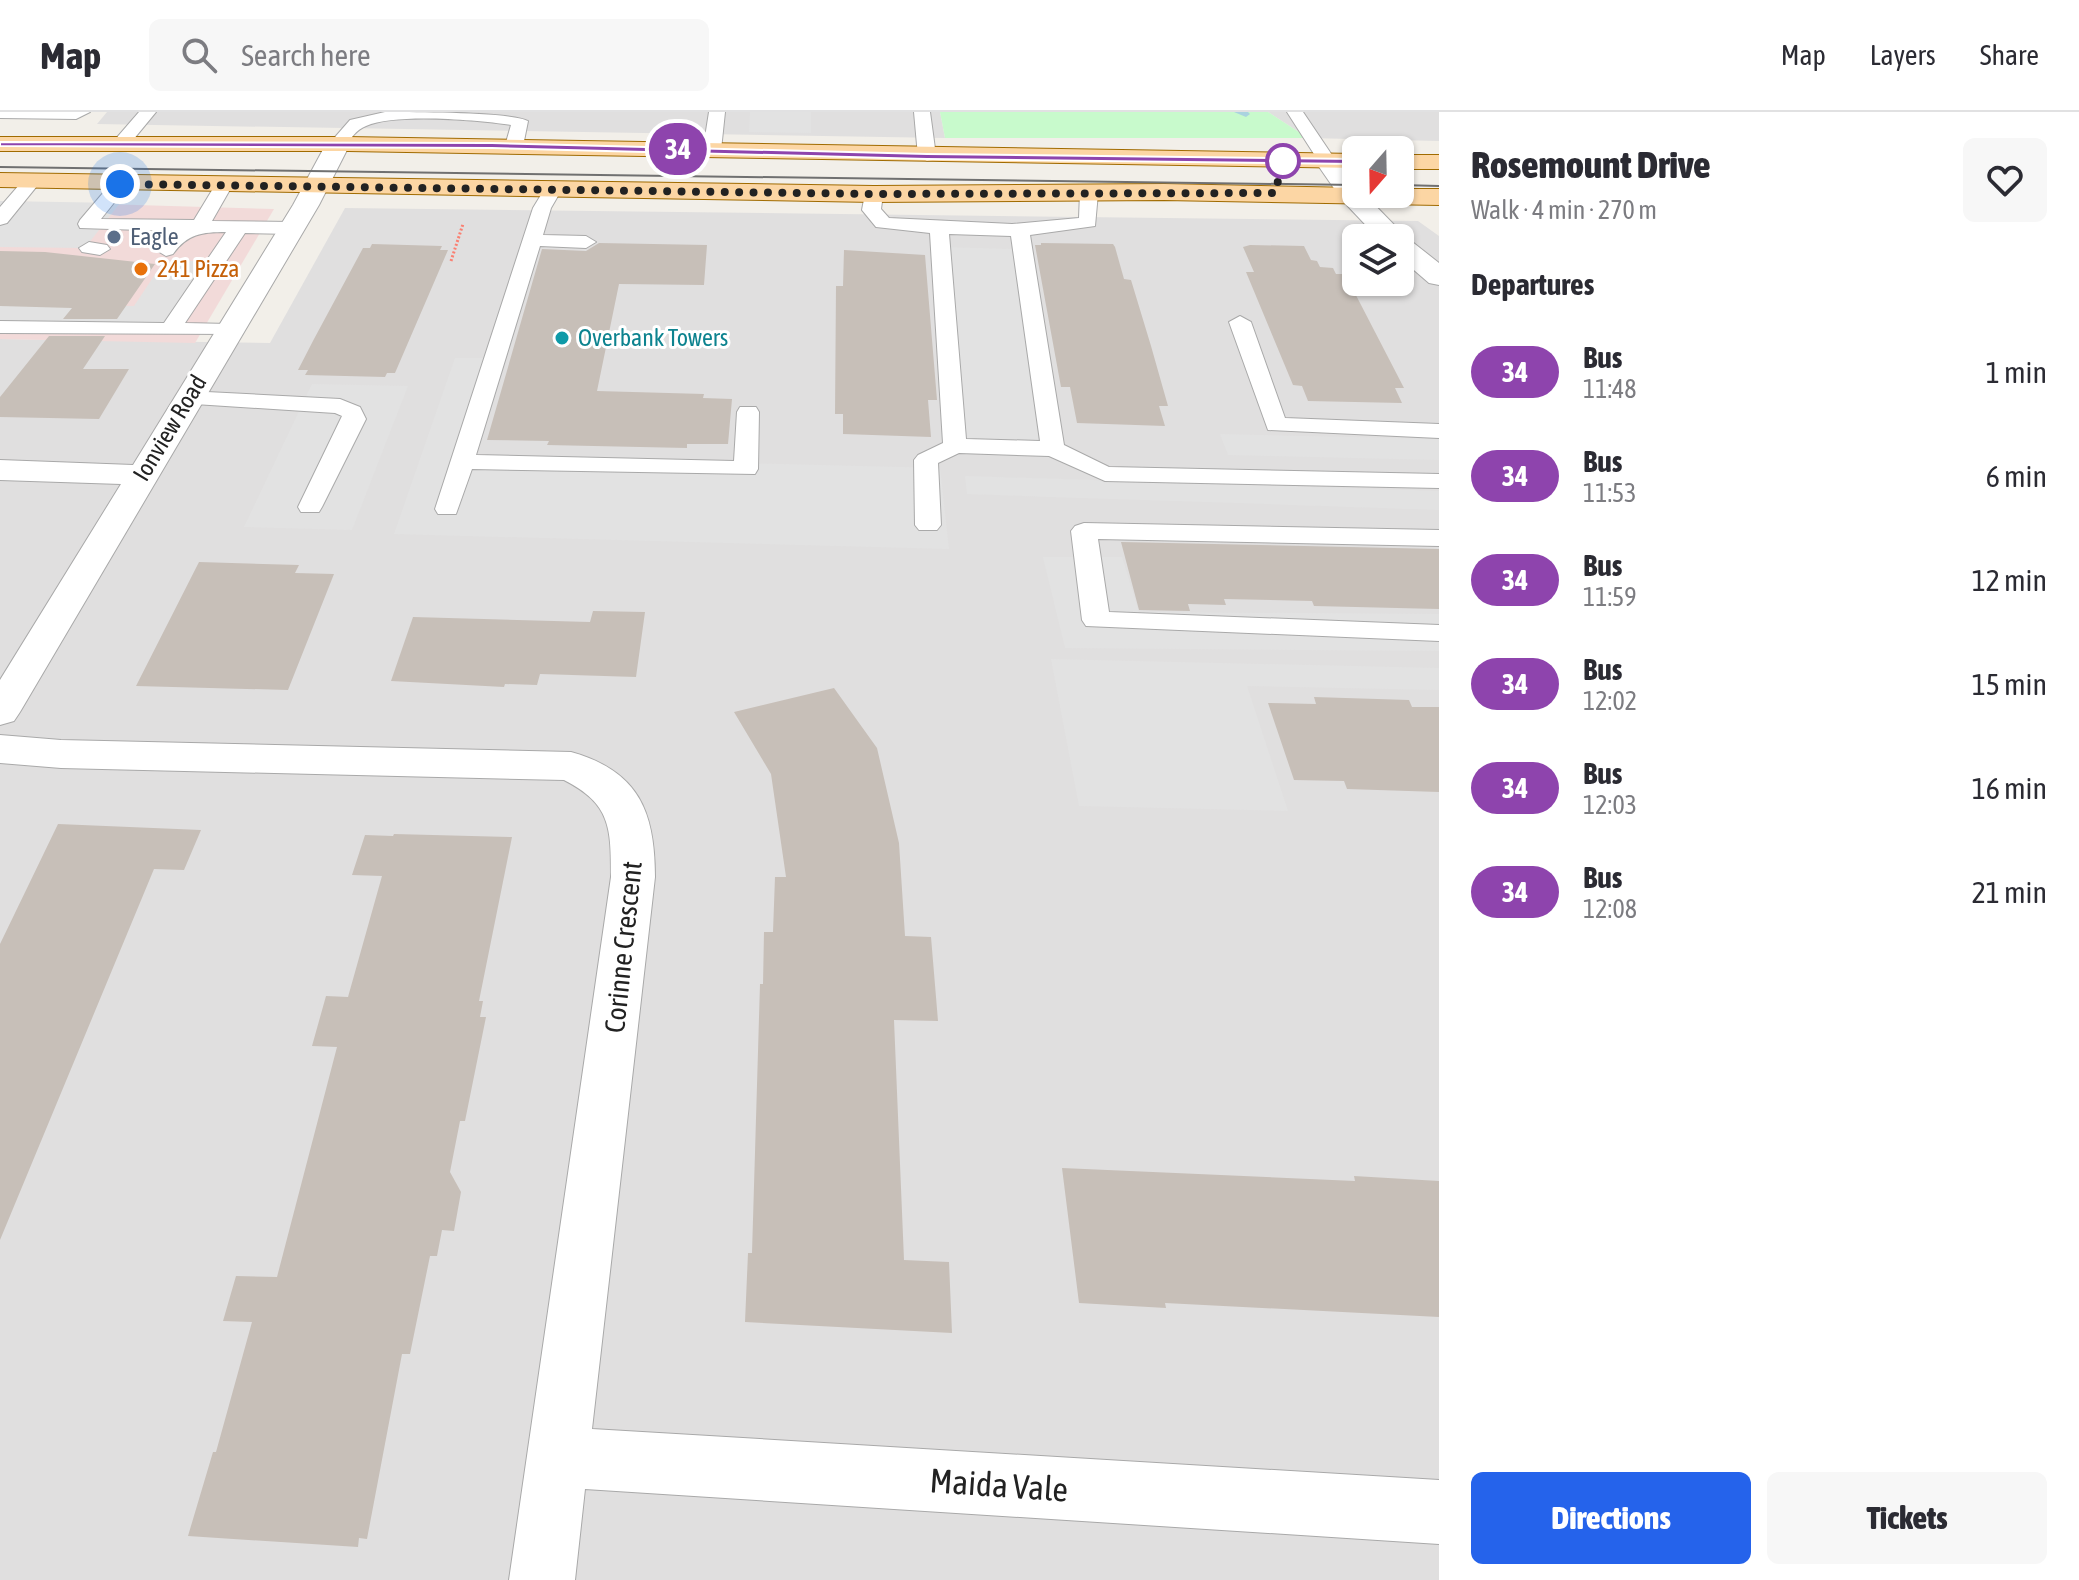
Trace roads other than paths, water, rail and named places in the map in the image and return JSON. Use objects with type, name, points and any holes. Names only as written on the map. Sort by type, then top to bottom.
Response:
[{"type":"main road","points":[[0,144],[338,144],[518,127],[712,150],[1342,161]]},
{"type":"main road","points":[[1414,162],[1439,162]]},
{"type":"main road","points":[[0,180],[316,188],[1342,195]]},
{"type":"main road","points":[[1414,196],[1439,197]]},
{"type":"street","name":"Ionview Road","points":[[0,712],[316,188],[338,144]]},
{"type":"street","points":[[1327,161],[1342,182]]},
{"type":"street","points":[[1364,208],[1379,224]]},
{"type":"street","points":[[1414,256],[1439,277]]},
{"type":"street","points":[[0,470],[142,475]]},
{"type":"street","name":"Corinne Crescent","points":[[0,749],[61,754],[571,766],[599,779],[618,795],[633,840],[633,877],[542,1580]]},
{"type":"street","name":"Maida Vale","points":[[559,1457],[1439,1512]]},
{"type":"lane","points":[[0,113],[82,112]]},
{"type":"lane","points":[[122,142],[148,112]]},
{"type":"lane","points":[[712,150],[717,112]]},
{"type":"lane","points":[[922,112],[927,156]]},
{"type":"lane","points":[[1295,112],[1327,161]]},
{"type":"lane","points":[[338,144],[343,134],[365,116],[504,118],[518,127]]},
{"type":"lane","points":[[0,219],[32,181]]},
{"type":"lane","points":[[120,184],[99,237],[200,226],[292,228]]},
{"type":"lane","points":[[215,263],[160,244],[200,226],[223,186]]},
{"type":"lane","points":[[447,509],[542,208],[553,189]]},
{"type":"lane","points":[[874,194],[871,210],[883,223],[1047,231],[1088,222],[1089,193]]},
{"type":"lane","points":[[170,329],[239,227]]},
{"type":"lane","points":[[939,228],[955,446]]},
{"type":"lane","points":[[1020,230],[1053,449]]},
{"type":"lane","points":[[532,240],[586,242]]},
{"type":"lane","points":[[1240,322],[1276,425],[1439,431]]},
{"type":"lane","points":[[0,327],[229,330]]},
{"type":"lane","points":[[187,398],[340,406],[352,412],[354,419],[310,507]]},
{"type":"lane","points":[[462,462],[746,469],[748,412]]},
{"type":"lane","points":[[928,525],[926,460],[955,446],[1053,449],[1105,474],[1439,481]]},
{"type":"lane","points":[[1439,538],[1084,531],[1096,620],[1439,633]]},
{"type":"waterway","points":[[1238,112],[1246,114]]},
{"type":"tram line","points":[[0,167],[1342,185]]},
{"type":"tram line","points":[[1414,185],[1439,186]]},
{"type":"place","name":"Eagle","points":[[114,237]]},
{"type":"place","name":"241 Pizza","points":[[141,269]]},
{"type":"place","name":"Overbank Towers","points":[[562,338]]}]
